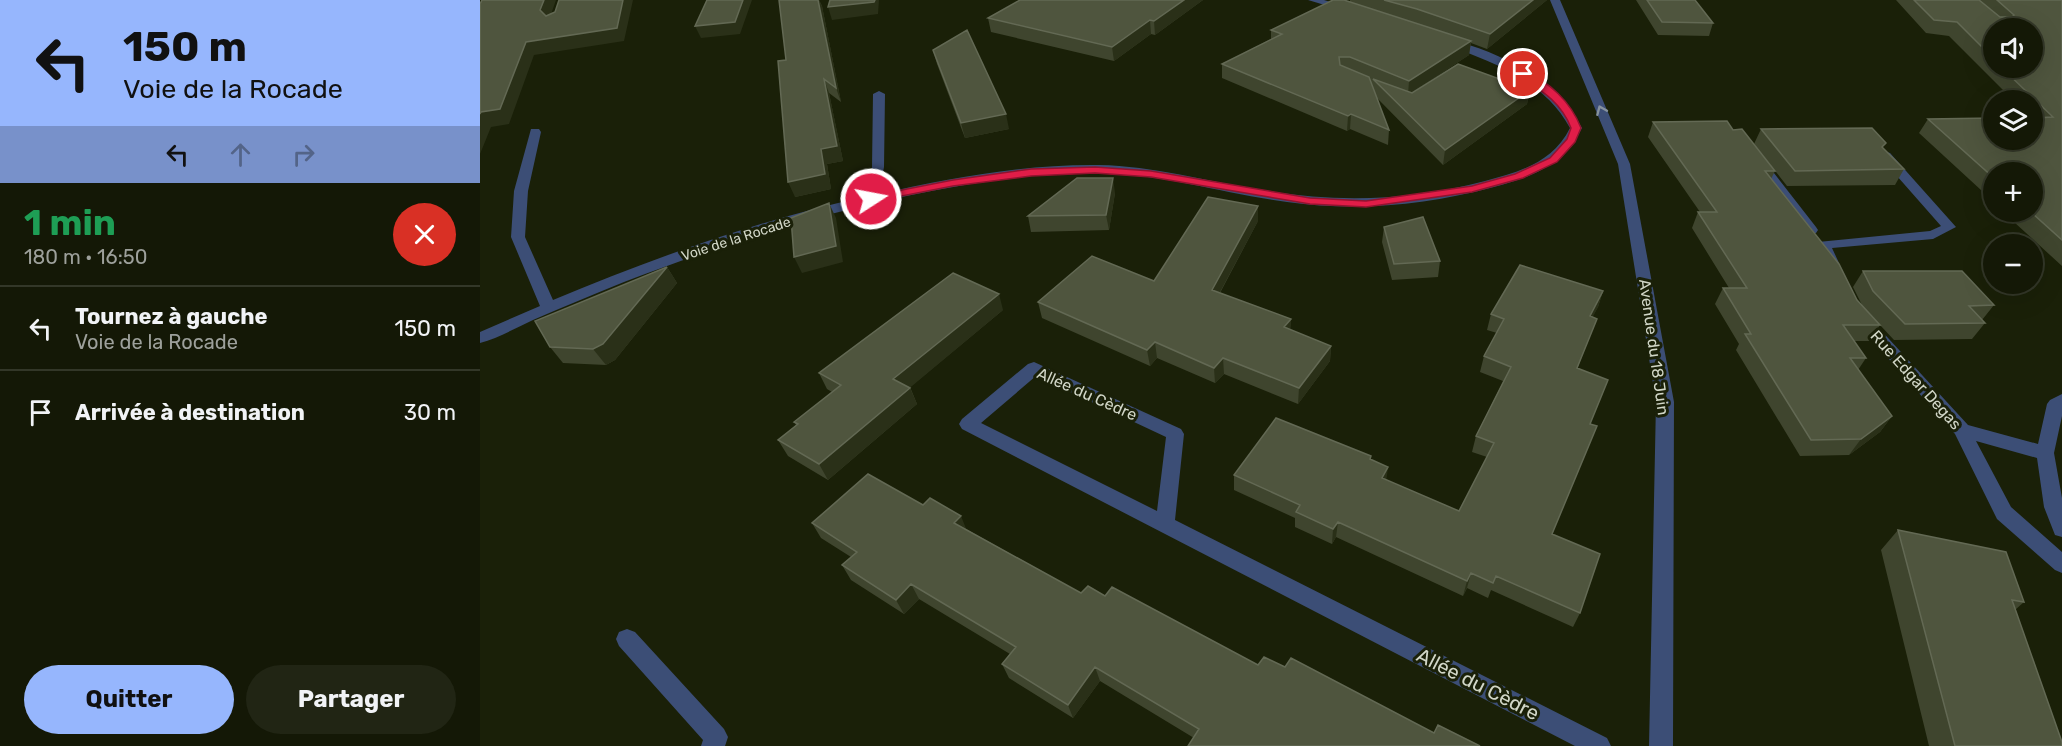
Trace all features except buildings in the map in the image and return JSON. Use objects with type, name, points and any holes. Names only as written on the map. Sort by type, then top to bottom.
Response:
[{"type":"street","points":[[1313,0],[1334,2],[1364,14]]},
{"type":"street","name":"Avenue du 18 Juin","points":[[1556,0],[1624,164],[1665,402],[1661,746]]},
{"type":"street","name":"Voie de la Rocade","points":[[480,338],[614,280],[745,234],[871,199],[953,183],[1031,172],[1095,170],[1151,174],[1310,201],[1366,204],[1472,189],[1519,176],[1554,160],[1572,140],[1576,128],[1571,115],[1550,91],[1523,74],[1477,57],[1440,38]]},
{"type":"street","points":[[871,199],[878,167],[879,94]]},
{"type":"street","points":[[535,132],[521,191],[518,237],[548,307]]},
{"type":"street","points":[[1747,147],[1823,245],[1841,282]]},
{"type":"street","points":[[1823,245],[1933,235],[1949,227],[1879,148]]},
{"type":"street","name":"Rue Edgar Degas","points":[[1850,301],[1854,310],[1962,430],[2004,513],[2062,564]]},
{"type":"street","name":"Allée du Cèdre","points":[[1166,525],[1175,434],[1034,368],[968,424],[1599,746]]},
{"type":"street","points":[[2062,400],[2056,404],[2045,453],[2054,507],[2062,530]]},
{"type":"street","points":[[1962,430],[2045,453]]},
{"type":"street","points":[[627,639],[716,736],[713,746]]},
{"type":"route","points":[[871,199],[953,183],[1031,172],[1095,170],[1151,174],[1310,201],[1366,204],[1472,189],[1519,176],[1554,160],[1572,140],[1576,128],[1562,102],[1550,91],[1523,74]]}]
